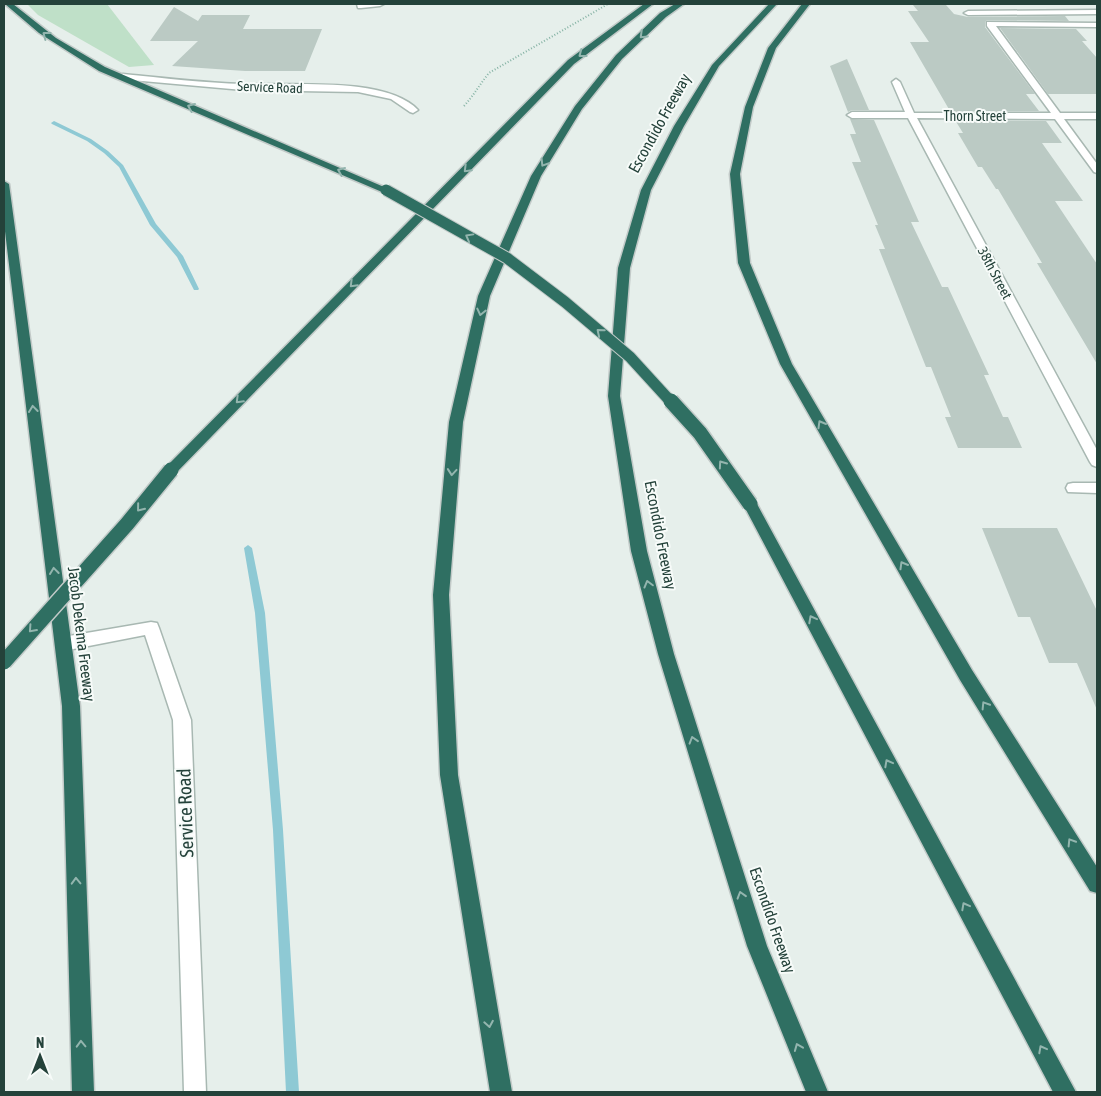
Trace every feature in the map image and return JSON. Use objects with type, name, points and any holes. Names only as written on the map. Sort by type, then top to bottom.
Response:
[{"type":"highway","points":[[9,4],[24,18],[62,46],[123,77],[386,190],[507,258],[565,302],[630,357],[700,433],[750,504],[1065,1092]]},
{"type":"highway","points":[[4,662],[127,524],[171,470],[571,62],[649,4]]},
{"type":"highway","points":[[501,1092],[449,775],[441,595],[456,422],[484,296],[536,176],[578,108],[619,57],[663,15],[680,4]]},
{"type":"highway","name":"Escondido Freeway","points":[[773,4],[716,65],[678,126],[646,190],[624,268],[614,396],[639,551],[666,654],[757,946],[817,1092]]},
{"type":"highway","points":[[806,4],[772,48],[749,107],[735,174],[744,263],[786,364],[966,675],[1097,884]]},
{"type":"highway","name":"Jacob Dekema Freeway","points":[[4,184],[71,706],[83,1092]]},
{"type":"street","points":[[361,5],[380,4]]},
{"type":"street","points":[[968,13],[1097,12]]},
{"type":"street","points":[[1097,25],[990,24],[1097,170]]},
{"type":"street","name":"Service Road","points":[[123,77],[244,87],[358,89],[394,97],[413,110]]},
{"type":"street","name":"38th Street","points":[[896,82],[910,115],[1097,462]]},
{"type":"street","name":"Thorn Street","points":[[852,115],[1097,116]]},
{"type":"street","points":[[1073,488],[1097,488]]},
{"type":"street","name":"Service Road","points":[[63,644],[151,628],[182,720],[195,1092]]},
{"type":"path","points":[[464,106],[467,100],[475,94],[478,86],[489,73],[570,24],[608,4]]},
{"type":"green space","points":[[27,4],[107,4],[154,65],[129,67],[38,15]]},
{"type":"building","points":[[913,5],[946,5],[954,14],[968,17],[1065,16],[1069,21],[987,20],[985,22],[985,27],[1035,94],[1026,94],[1039,111],[950,111],[910,42],[929,42],[908,11],[918,11]]},
{"type":"building","points":[[174,7],[198,21],[202,15],[250,15],[243,29],[322,29],[305,71],[245,71],[172,66],[198,41],[150,41]]},
{"type":"building","points":[[1000,28],[1076,29],[1087,41],[1082,41],[1097,58],[1097,94],[1048,94]]},
{"type":"building","points":[[847,59],[869,110],[852,110],[848,112],[830,66]]},
{"type":"building","points":[[850,119],[874,120],[919,222],[911,222],[942,287],[948,287],[989,375],[984,375],[1003,417],[1008,417],[1022,448],[958,448],[945,417],[951,417],[931,367],[926,367],[879,249],[885,249],[875,225],[878,225],[852,162],[861,162],[850,134],[856,134]]},
{"type":"building","points":[[955,120],[1046,121],[1062,143],[1042,143],[1083,201],[1055,201],[1097,264],[1097,364],[1037,263],[1042,263],[998,189],[996,189],[982,167],[978,167],[958,133],[963,133]]},
{"type":"building","points":[[982,528],[1057,528],[1097,611],[1097,710],[1077,663],[1049,663],[1030,617],[1018,617]]},
{"type":"waterway","points":[[54,123],[89,140],[121,166],[153,225],[180,256],[196,289]]},
{"type":"waterway","points":[[248,548],[260,613],[278,830],[293,1092]]}]
